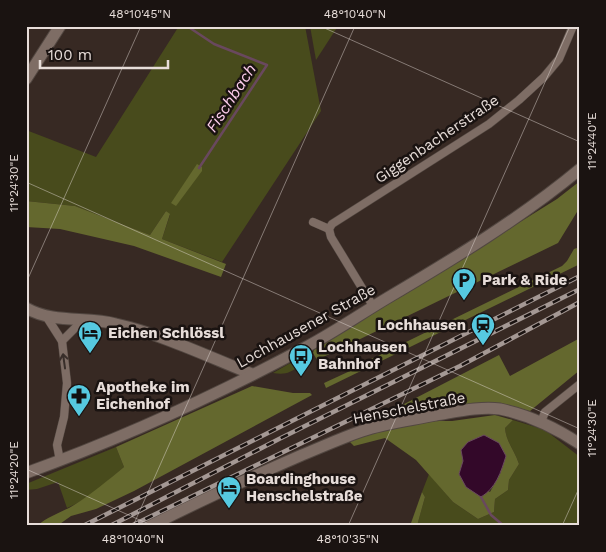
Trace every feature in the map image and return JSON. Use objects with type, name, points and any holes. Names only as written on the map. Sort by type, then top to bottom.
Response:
[{"type":"main road","points":[[26,79],[60,26]]},
{"type":"main road","name":"Lochhausener Straße","points":[[26,473],[132,432],[223,389],[309,345],[460,254],[528,209],[580,169]]},
{"type":"main road","points":[[26,308],[38,315],[108,322],[123,326],[193,350],[252,374]]},
{"type":"main road","points":[[223,363],[228,377],[223,389]]},
{"type":"main road","name":"Henschelstraße","points":[[150,526],[169,522],[272,468],[334,441],[364,430],[423,418],[467,410],[498,409],[521,414],[540,422],[580,444]]},
{"type":"street","name":"Giggenbacherstraße","points":[[329,229],[332,224],[489,124],[519,100],[544,77],[559,59],[573,26]]},
{"type":"street","points":[[312,222],[329,229],[331,237],[374,306]]},
{"type":"street","points":[[46,316],[62,341],[67,383],[64,417],[57,445],[60,461]]},
{"type":"street","points":[[62,341],[83,320]]},
{"type":"street","points":[[540,422],[545,412],[580,384]]},
{"type":"green space","points":[[179,26],[305,26],[321,111],[222,262],[162,239],[170,215],[166,211],[150,235],[75,206],[26,201],[26,130],[96,157]]},
{"type":"green space","points":[[310,26],[338,26],[316,60]]},
{"type":"green space","points":[[197,164],[202,167],[202,171],[176,206],[171,203]]},
{"type":"green space","points":[[580,181],[580,207],[558,243],[317,360],[313,353],[314,350],[557,199]]},
{"type":"green space","points":[[26,201],[75,206],[150,235],[166,211],[170,214],[162,239],[226,264],[221,277],[134,246],[60,229],[26,227]]},
{"type":"green space","points":[[580,247],[580,264],[326,388],[324,383],[562,266],[574,249]]},
{"type":"green space","points":[[580,338],[580,370],[530,411],[497,405],[455,405],[379,417],[499,355],[510,376]]},
{"type":"green space","points":[[301,357],[299,366],[293,370],[284,374],[273,373]]},
{"type":"green space","points":[[252,386],[293,393],[310,393],[312,395],[134,491],[96,509],[71,516],[57,526],[37,526],[81,501],[124,467],[116,447]]},
{"type":"green space","points":[[495,415],[513,420],[505,428],[507,438],[519,464],[509,480],[508,490],[495,499],[494,512],[478,519],[453,502],[416,460],[385,438],[354,446],[348,440],[381,431],[435,421],[452,421]],"holes":[[[464,461],[501,472],[490,492],[459,475]]]},
{"type":"green space","points":[[513,420],[545,430],[580,457],[580,526],[417,526],[425,497],[422,492],[429,474],[453,502],[478,519],[494,512],[495,499],[508,490],[509,480],[519,464],[507,438],[505,428]]},
{"type":"green space","points":[[116,447],[124,467],[97,490],[67,508],[58,482],[37,489],[26,490],[26,484]]},
{"type":"green space","points":[[422,492],[425,497],[417,526],[410,526]]},
{"type":"shaded area","points":[[484,435],[499,443],[506,456],[500,474],[491,489],[481,497],[466,487],[459,474],[463,461],[461,450],[468,442]]},
{"type":"waterway","name":"Fischbach","points":[[187,26],[214,44],[267,65],[199,168]]},
{"type":"waterway","name":"Fischbach","points":[[481,497],[491,515],[504,526]]},
{"type":"railway","points":[[83,526],[580,276]]},
{"type":"railway","points":[[110,526],[279,439],[580,289]]},
{"type":"railway","points":[[131,526],[460,366],[580,302]]},
{"type":"place","name":"Park & Ride","points":[[464,301]]},
{"type":"place","name":"Lochhausen","points":[[483,346]]},
{"type":"place","name":"Eichen Schlössl","points":[[90,354]]},
{"type":"place","name":"Lochhausen Bahnhof","points":[[301,377]]},
{"type":"place","name":"Apotheke im Eichenhof","points":[[79,417]]},
{"type":"place","name":"Boardinghouse Henschelstraße","points":[[229,509]]}]
